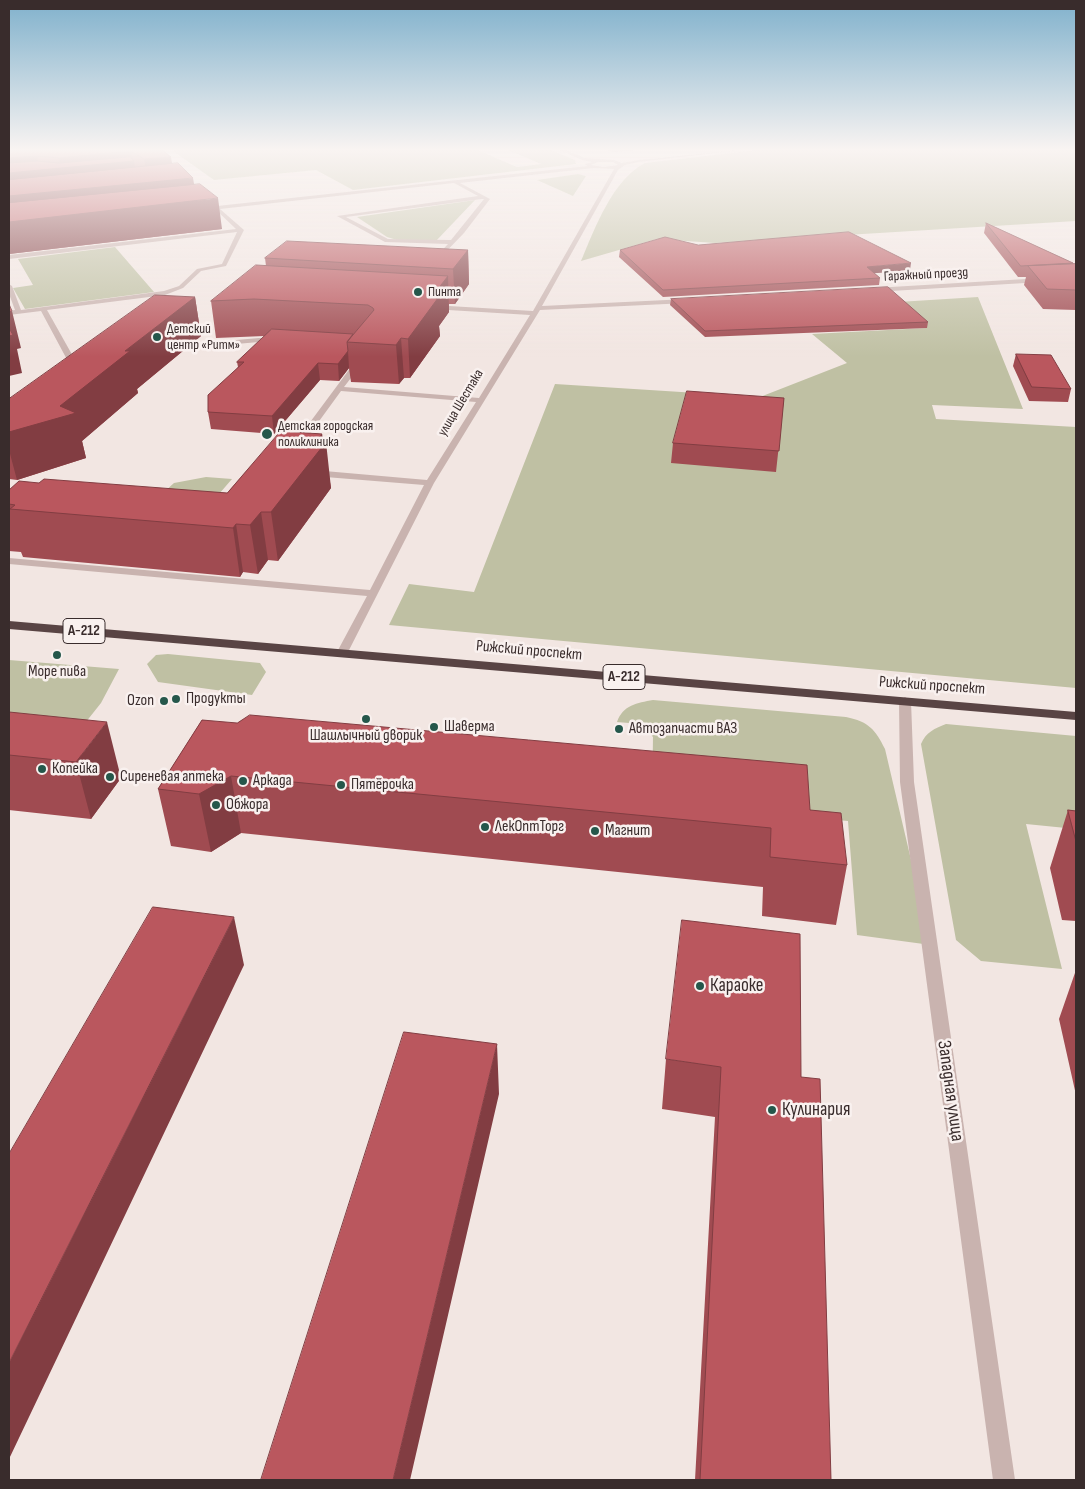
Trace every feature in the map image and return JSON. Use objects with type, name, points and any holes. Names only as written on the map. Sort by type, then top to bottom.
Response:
[{"type":"highway","name":"Рижский проспект","points":[[9,625],[1076,716]]},
{"type":"street","points":[[228,218],[241,230]]},
{"type":"street","points":[[345,218],[387,241],[452,242]]},
{"type":"street","points":[[429,268],[472,218]]},
{"type":"street","name":"улица Шестака","points":[[342,652],[430,483],[536,311],[588,218]]},
{"type":"street","points":[[9,257],[241,230]]},
{"type":"street","points":[[9,313],[165,297],[181,287],[199,270],[224,265],[241,230]]},
{"type":"street","name":"Гаражный проезд","points":[[870,290],[1076,278]]},
{"type":"street","points":[[9,286],[19,312]]},
{"type":"street","points":[[420,306],[536,311],[691,300]]},
{"type":"street","points":[[43,309],[75,367],[62,378]]},
{"type":"street","points":[[202,345],[259,340],[287,342]]},
{"type":"street","points":[[306,433],[366,354]]},
{"type":"street","points":[[339,389],[481,400]]},
{"type":"street","points":[[302,472],[430,483]]},
{"type":"street","points":[[9,561],[372,593]]},
{"type":"street","name":"Западная улица","points":[[905,701],[907,782],[1004,1480]]},
{"type":"green space","points":[[359,218],[457,218],[436,241],[397,240],[387,237]]},
{"type":"green space","points":[[600,218],[1076,218],[1076,221],[715,243],[657,239],[581,261]]},
{"type":"green space","points":[[115,247],[154,292],[25,309],[13,288],[33,285],[18,259]]},
{"type":"green space","points":[[978,297],[1023,409],[932,405],[936,419],[1076,427],[1076,688],[389,625],[409,584],[474,592],[555,384],[760,397],[847,363],[812,334],[926,328],[898,302]]},
{"type":"green space","points":[[206,477],[232,479],[200,516],[164,492],[174,483]]},
{"type":"green space","points":[[168,654],[260,663],[266,672],[252,695],[158,682],[147,664],[156,655]]},
{"type":"green space","points":[[9,660],[119,669],[101,703],[66,747],[9,742]]},
{"type":"green space","points":[[653,700],[846,717],[860,721],[870,727],[878,736],[885,749],[931,945],[857,935],[848,821],[652,803],[653,737],[641,724],[617,722],[627,708]]},
{"type":"green space","points":[[946,724],[1076,736],[1076,829],[1026,824],[1062,969],[981,961],[956,940],[921,744],[934,729]]},
{"type":"building","points":[[9,218],[40,218],[9,222]]},
{"type":"building","points":[[986,223],[1073,263],[1021,266]]},
{"type":"building","points":[[849,232],[911,263],[867,267],[880,278],[663,290],[620,250],[665,237],[698,245]]},
{"type":"building","points":[[287,241],[468,250],[453,269],[265,258]]},
{"type":"building","points":[[1076,264],[1076,290],[1047,289],[1028,266]]},
{"type":"building","points":[[256,265],[448,276],[431,298],[438,298],[408,339],[401,338],[396,345],[347,342],[374,310],[368,305],[254,299],[211,301]]},
{"type":"building","points":[[888,287],[928,322],[705,331],[671,299]]},
{"type":"building","points":[[155,295],[195,297],[125,351],[130,351],[60,406],[76,413],[9,432],[9,399]]},
{"type":"building","points":[[9,328],[13,335],[9,336]]},
{"type":"building","points":[[272,329],[353,334],[347,342],[348,351],[338,364],[318,363],[272,416],[208,412],[208,395],[244,362],[237,362]]},
{"type":"building","points":[[1016,354],[1051,355],[1071,389],[1032,387]]},
{"type":"building","points":[[687,391],[784,398],[779,451],[673,443]]},
{"type":"building","points":[[281,431],[322,434],[316,442],[326,442],[271,512],[261,512],[250,525],[236,524],[233,528],[10,509],[15,505],[9,504],[9,490],[19,481],[39,483],[44,479],[227,493]]},
{"type":"building","points":[[9,712],[107,722],[76,762],[9,755]]},
{"type":"building","points":[[250,715],[807,765],[810,810],[841,813],[847,865],[770,857],[771,828],[231,776],[199,794],[158,789],[202,720],[237,723]]},
{"type":"building","points":[[1068,810],[1076,811],[1076,841]]},
{"type":"building","points":[[153,907],[234,917],[9,1363],[9,1154]]},
{"type":"building","points":[[682,920],[800,934],[801,1077],[820,1079],[831,1480],[700,1480],[721,1067],[666,1059]]},
{"type":"building","points":[[404,1032],[497,1044],[393,1480],[261,1480]]},
{"type":"place","name":"Пинта","points":[[418,292]]},
{"type":"place","name":"Детский центр «Ритм»","points":[[157,337]]},
{"type":"place","name":"Детская городская поликлиника","points":[[267,434]]},
{"type":"place","name":"Море пива","points":[[57,655]]},
{"type":"place","name":"Продукты","points":[[176,699]]},
{"type":"place","name":"Ozon","points":[[164,701]]},
{"type":"place","name":"Шашлычный дворик","points":[[366,719]]},
{"type":"place","name":"Шаверма","points":[[434,727]]},
{"type":"place","name":"Автозапчасти ВАЗ","points":[[619,729]]},
{"type":"place","name":"Копейка","points":[[42,769]]},
{"type":"place","name":"Сиреневая аптека","points":[[110,777]]},
{"type":"place","name":"Аркада","points":[[243,781]]},
{"type":"place","name":"Пятёрочка","points":[[341,785]]},
{"type":"place","name":"Обжора","points":[[216,805]]},
{"type":"place","name":"ЛекОптТорг","points":[[485,827]]},
{"type":"place","name":"Магнит","points":[[595,831]]},
{"type":"place","name":"Караоке","points":[[700,986]]},
{"type":"place","name":"Кулинария","points":[[772,1110]]}]
